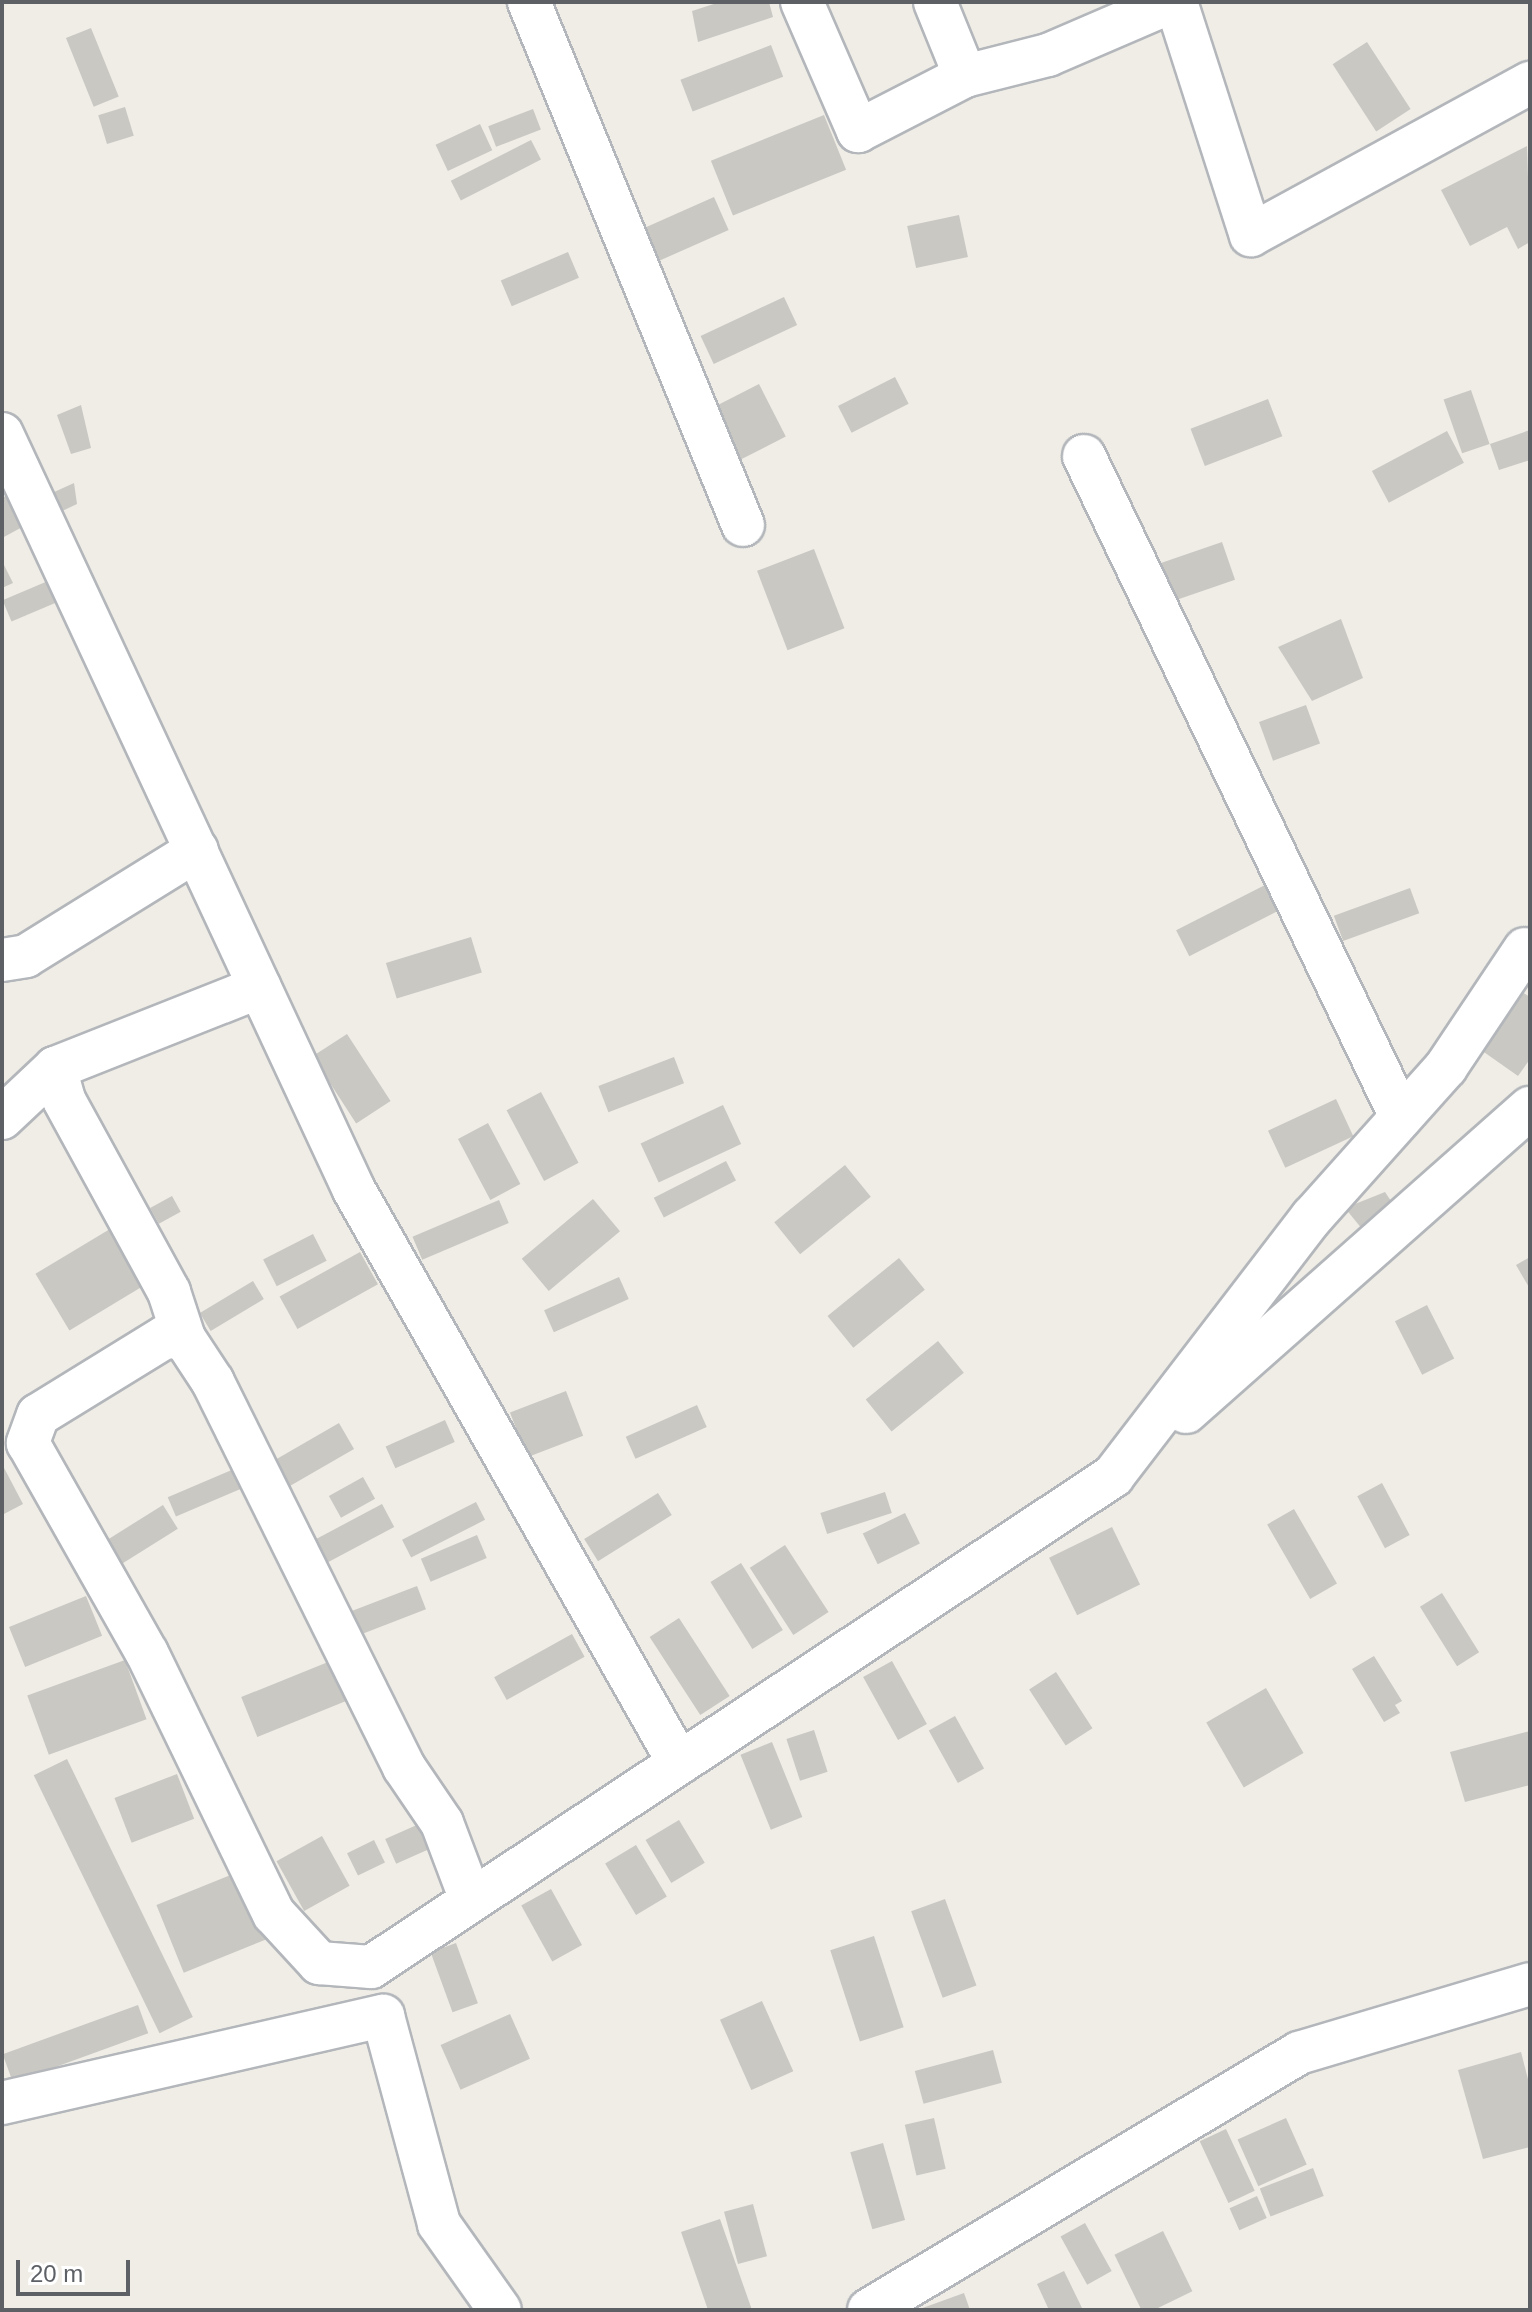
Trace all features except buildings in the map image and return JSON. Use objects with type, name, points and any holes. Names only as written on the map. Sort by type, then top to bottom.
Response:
[{"type":"street","points":[[529,2],[743,525]]},
{"type":"street","points":[[802,2],[858,131],[965,76],[1048,55],[1173,2],[1251,235],[1530,83]]},
{"type":"street","points":[[935,2],[965,76]]},
{"type":"street","points":[[2,434],[354,1190],[679,1763]]},
{"type":"street","points":[[1084,456],[1401,1117]]},
{"type":"street","points":[[5,951],[26,956],[197,850]]},
{"type":"street","points":[[1113,1476],[1312,1217],[1446,1067],[1525,949]]},
{"type":"street","points":[[2,1118],[55,1068],[260,987]]},
{"type":"street","points":[[55,1068],[64,1100],[169,1292],[184,1338],[213,1382],[404,1767],[442,1823],[465,1884]]},
{"type":"street","points":[[184,1338],[165,1337],[59,1398],[38,1415],[28,1443],[147,1653],[274,1914],[319,1963],[371,1967],[1113,1476],[1530,1108]]},
{"type":"street","points":[[869,2310],[1299,2053],[1530,1984]]},
{"type":"street","points":[[2,2103],[383,2016],[439,2224],[500,2310]]}]
